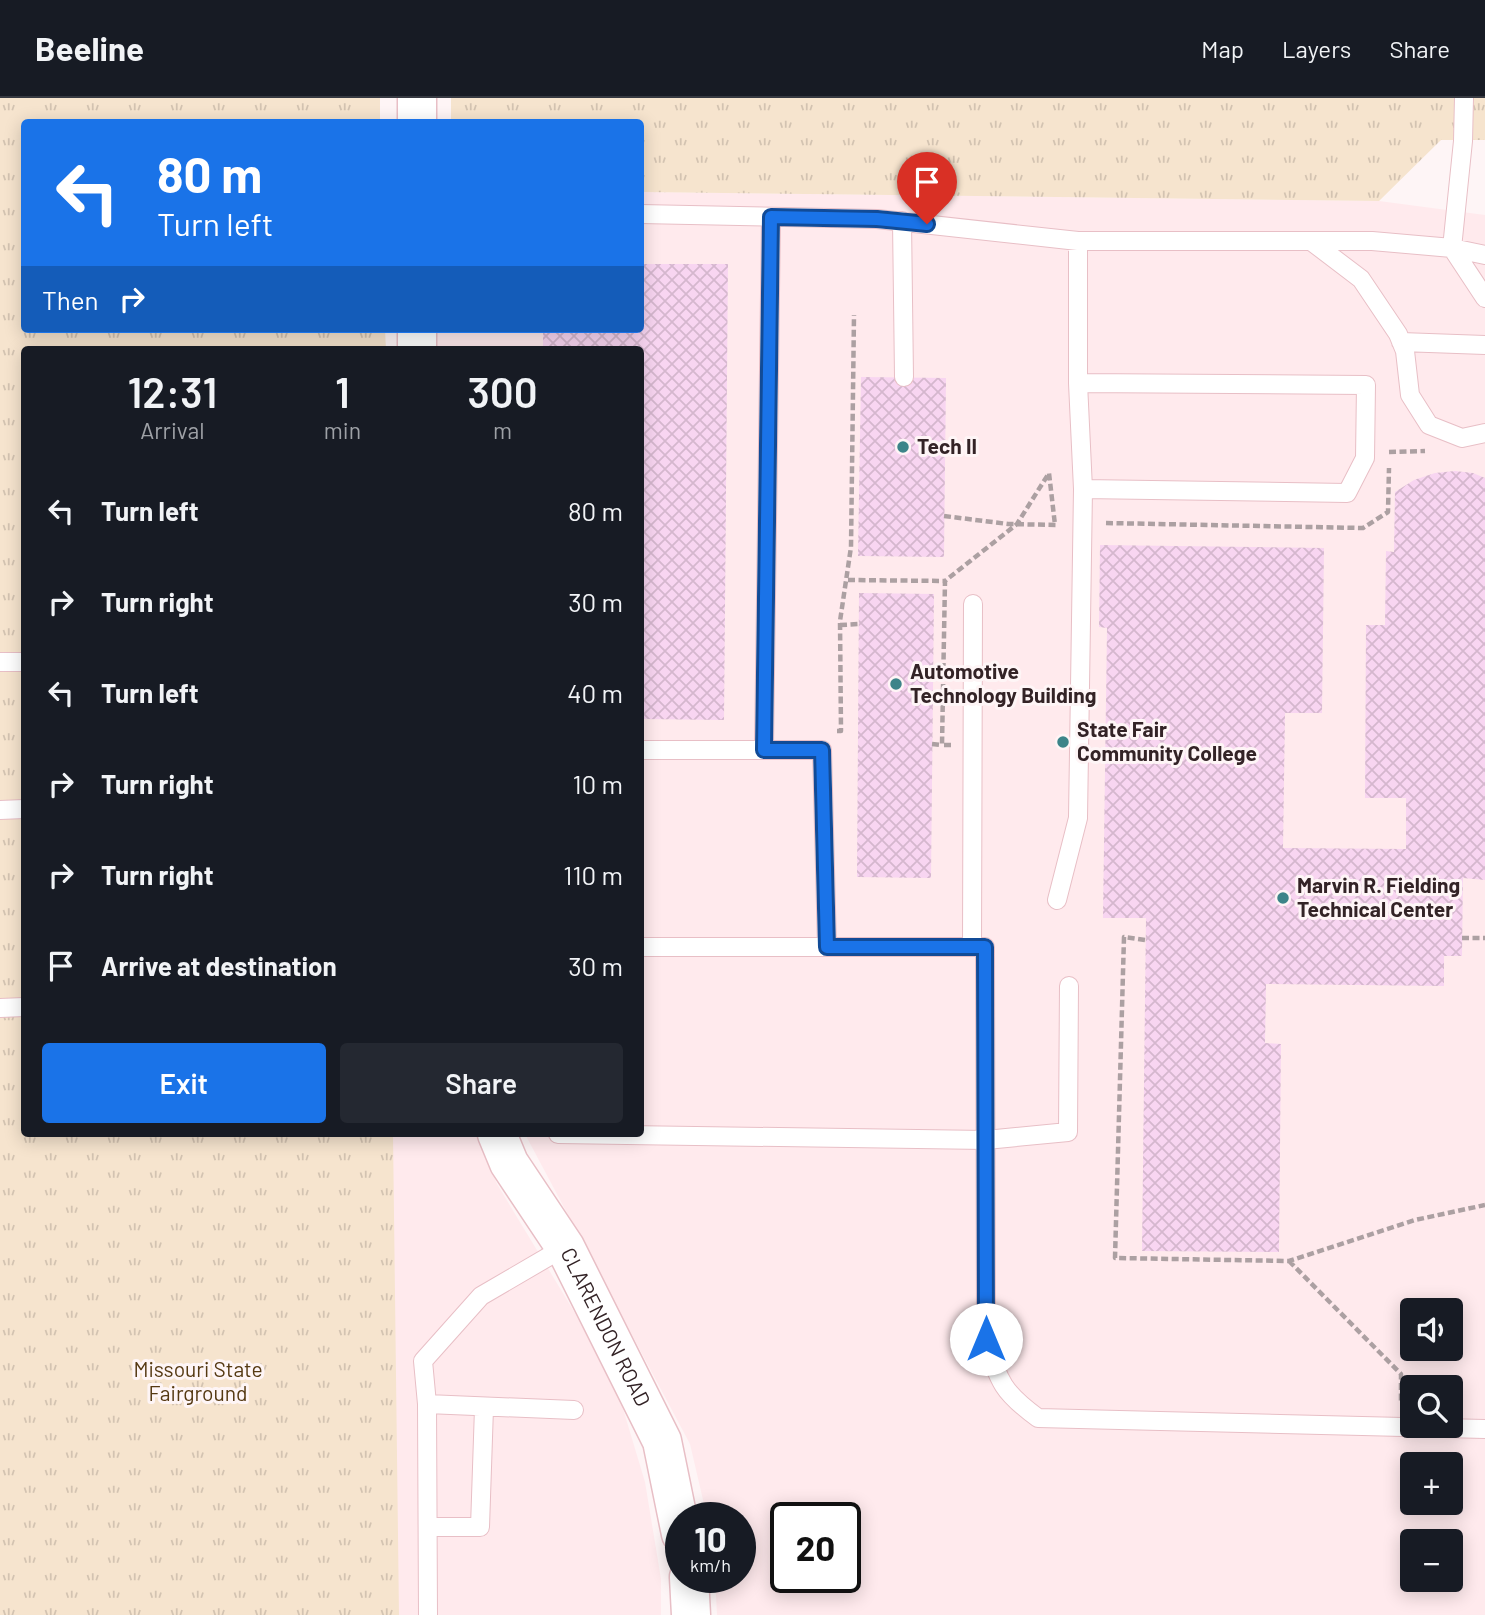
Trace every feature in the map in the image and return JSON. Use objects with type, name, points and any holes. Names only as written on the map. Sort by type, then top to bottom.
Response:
[{"type":"street","points":[[417,98],[417,119]]},
{"type":"street","name":"CLARENDON ROAD","points":[[498,1137],[509,1163],[565,1247],[663,1441],[675,1502]]},
{"type":"street","points":[[690,1593],[691,1615]]},
{"type":"lane","points":[[1464,98],[1463,141],[1452,248],[1485,298]]},
{"type":"lane","points":[[644,214],[877,219],[1079,241],[1372,241],[1452,248],[1485,255]]},
{"type":"lane","points":[[764,750],[771,217]]},
{"type":"lane","points":[[902,221],[904,377]]},
{"type":"lane","points":[[1057,900],[1078,818],[1083,489],[1078,383],[1079,241]]},
{"type":"lane","points":[[1311,241],[1361,279],[1401,342],[1405,351],[1410,395],[1429,425],[1462,438],[1485,433]]},
{"type":"lane","points":[[1401,342],[1485,345]]},
{"type":"lane","points":[[1078,383],[1366,385],[1364,458],[1347,493],[1083,489]]},
{"type":"lane","points":[[972,947],[973,604]]},
{"type":"lane","points":[[0,662],[21,662]]},
{"type":"lane","points":[[644,750],[822,750],[827,947]]},
{"type":"lane","points":[[0,810],[21,809]]},
{"type":"lane","points":[[644,947],[985,947],[986,1339],[998,1379],[1013,1400],[1038,1418],[1400,1426]]},
{"type":"lane","points":[[644,1135],[986,1140],[1068,1132],[1069,986]]},
{"type":"lane","points":[[0,1008],[21,1007]]},
{"type":"lane","points":[[428,1615],[427,1404],[423,1360],[481,1296],[565,1247]]},
{"type":"lane","points":[[427,1404],[574,1410]]},
{"type":"lane","points":[[428,1527],[480,1527],[484,1408]]},
{"type":"lane","points":[[1463,1428],[1485,1429]]},
{"type":"path","points":[[854,315],[851,547],[848,580],[945,581]]},
{"type":"path","points":[[1017,524],[1049,473],[1055,525]]},
{"type":"path","points":[[840,625],[859,624]]},
{"type":"path","points":[[932,744],[942,745]]},
{"type":"path","points":[[1145,940],[1124,937],[1115,1258],[1289,1261],[1415,1220],[1485,1205]]},
{"type":"path","points":[[1462,938],[1485,938]]},
{"type":"path","points":[[1289,1261],[1401,1375]]},
{"type":"shaded area","name":"State Fair Community College","points":[[644,192],[1379,201],[1485,215],[1485,1615],[717,1615],[716,1593],[756,1593],[756,1502],[704,1502],[690,1444],[527,1137],[644,1137],[644,346],[435,346],[435,333],[644,333]]},
{"type":"shaded area","points":[[391,1137],[477,1137],[497,1184],[587,1333],[618,1392],[645,1482],[661,1579],[661,1615],[393,1615]]},
{"type":"green space","name":"Missouri State Fairground","points":[[0,98],[380,98],[380,119],[21,119],[21,333],[385,333],[386,346],[21,346],[21,1137],[393,1137],[399,1615],[0,1615]]},
{"type":"green space","points":[[451,98],[1485,98],[1485,140],[1441,140],[1379,201],[644,192],[644,119],[451,119]]},
{"type":"building","points":[[644,264],[728,264],[724,720],[644,719],[644,346],[543,346],[543,333],[644,333]]},
{"type":"building","name":"Tech II","points":[[861,377],[946,378],[944,557],[858,556]]},
{"type":"building","name":"Marvin R. Fielding Technical Center","points":[[1435,473],[1473,473],[1485,478],[1485,880],[1463,878],[1462,956],[1444,956],[1444,986],[1266,984],[1265,1043],[1281,1044],[1279,1252],[1142,1251],[1146,918],[1103,918],[1107,628],[1099,627],[1100,545],[1324,548],[1322,713],[1285,713],[1283,848],[1406,849],[1406,798],[1365,798],[1366,625],[1385,625],[1386,551],[1394,552],[1395,492],[1414,480]]},
{"type":"building","name":"Automotive Technology Building","points":[[859,593],[934,594],[931,878],[857,877]]},
{"type":"place","name":"Tech II","points":[[903,447]]},
{"type":"place","name":"Automotive Technology Building","points":[[896,684]]},
{"type":"place","name":"State Fair Community College","points":[[1063,742]]},
{"type":"place","name":"Marvin R. Fielding Technical Center","points":[[1283,898]]},
{"type":"route","points":[[927,224],[877,219],[771,217],[764,750],[822,750],[827,947],[985,947],[986,1339]]}]
